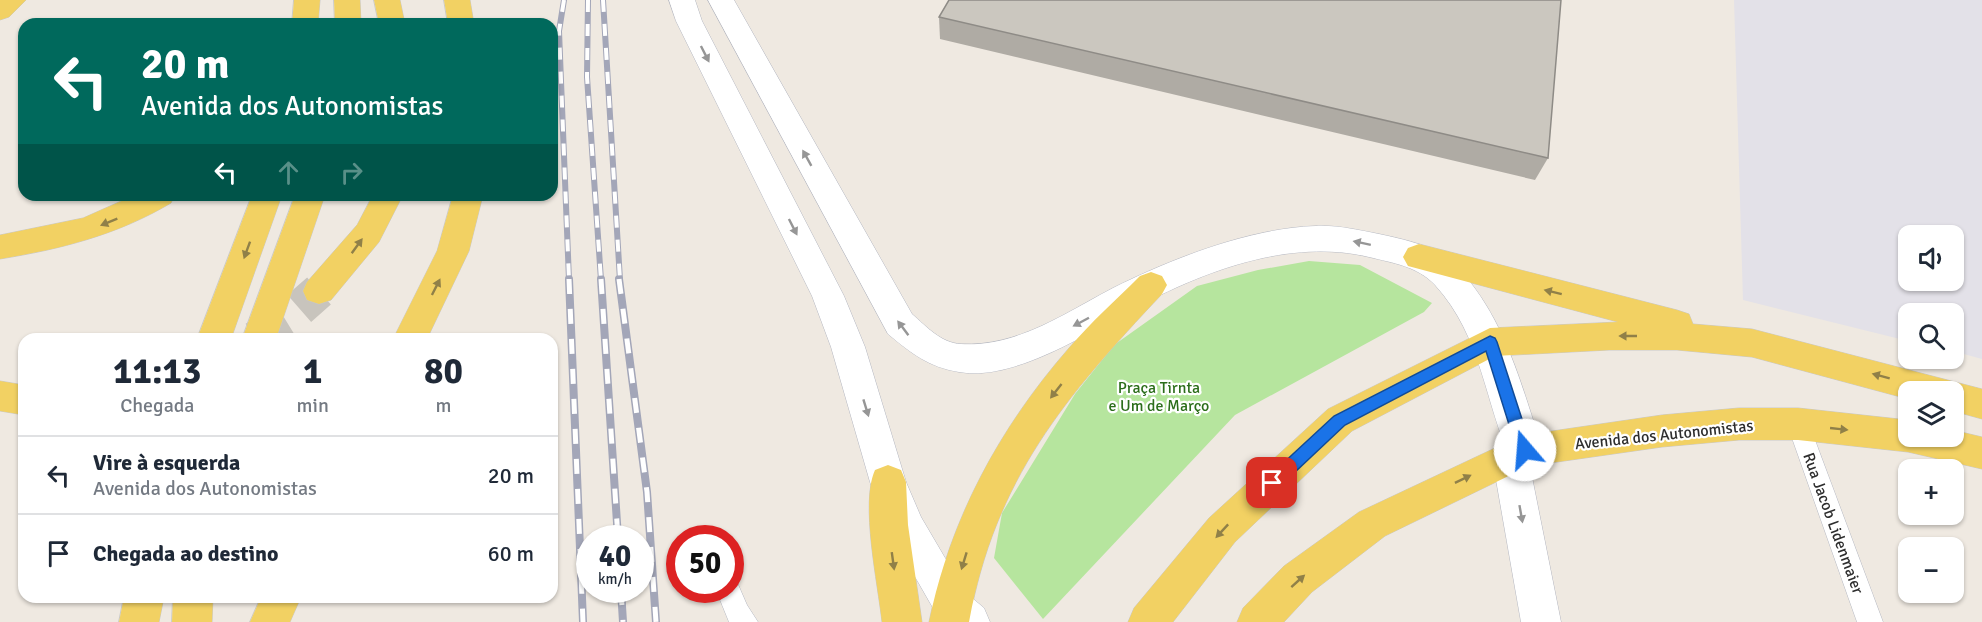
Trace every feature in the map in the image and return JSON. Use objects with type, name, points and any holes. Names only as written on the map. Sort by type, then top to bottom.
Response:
[{"type":"main road","points":[[0,11],[13,0]]},
{"type":"main road","points":[[306,18],[307,0]]},
{"type":"main road","points":[[347,0],[348,18]]},
{"type":"main road","points":[[387,0],[391,18]]},
{"type":"main road","points":[[457,0],[459,18]]},
{"type":"main road","points":[[682,0],[689,21],[828,296],[848,346],[888,482],[907,528],[957,616]]},
{"type":"main road","points":[[721,0],[900,324],[912,338],[930,350],[973,360],[1029,349],[1151,285],[1184,272],[1275,244],[1316,238],[1356,241],[1419,256],[1898,382]]},
{"type":"main road","points":[[0,247],[94,228],[130,214],[151,201]]},
{"type":"main road","points":[[216,333],[265,201]]},
{"type":"main road","points":[[261,333],[308,201]]},
{"type":"main road","points":[[320,291],[353,251],[386,201]]},
{"type":"main road","points":[[413,333],[448,263],[465,214],[467,201]]},
{"type":"main road","points":[[1419,256],[1443,273],[1452,283],[1490,342],[1518,454],[1541,622]]},
{"type":"main road","points":[[957,616],[967,549],[980,516],[1023,434],[1081,358],[1151,285]]},
{"type":"main road","points":[[1148,622],[1222,530],[1340,420],[1490,342],[1610,336],[1677,336],[1752,343]]},
{"type":"main road","points":[[0,396],[18,399]]},
{"type":"main road","points":[[1964,399],[1982,404]]},
{"type":"main road","name":"Avenida dos Autonomistas","points":[[1257,622],[1299,579],[1372,524],[1518,454],[1662,431],[1738,424],[1798,424],[1898,435]]},
{"type":"main road","name":"Avenida dos Autonomistas","points":[[1956,447],[1982,453]]},
{"type":"main road","points":[[888,482],[889,525],[902,622]]},
{"type":"main road","points":[[140,622],[143,603]]},
{"type":"main road","points":[[192,622],[193,603]]},
{"type":"main road","points":[[270,622],[278,603]]},
{"type":"lane","name":"Rua Jacob Lidenmaier","points":[[1798,424],[1870,622]]},
{"type":"lane","points":[[733,603],[738,614],[745,622]]},
{"type":"shaded area","points":[[1734,0],[1982,0],[1982,359],[1964,354],[1964,303],[1898,303],[1898,339],[1743,300]]},
{"type":"green space","name":"Praça Tirnta e Um de Março","points":[[1309,261],[1360,265],[1432,303],[1424,312],[1235,415],[1043,619],[994,558],[1002,513],[1075,394],[1114,345],[1197,286],[1258,270]]},
{"type":"building","points":[[949,0],[1561,0],[1548,158],[939,17]]},
{"type":"tunnel","points":[[265,333],[286,320],[319,291]]},
{"type":"railway","points":[[564,0],[559,31],[569,280]]},
{"type":"railway","points":[[588,0],[587,77],[601,280]]},
{"type":"railway","points":[[603,0],[620,280]]},
{"type":"railway","points":[[569,279],[583,622]]},
{"type":"railway","points":[[601,279],[617,525]]},
{"type":"railway","points":[[619,279],[647,492],[656,622]]},
{"type":"railway","points":[[622,603],[623,622]]},
{"type":"route","points":[[1272,483],[1340,420],[1436,368],[1490,342],[1525,450]]}]
